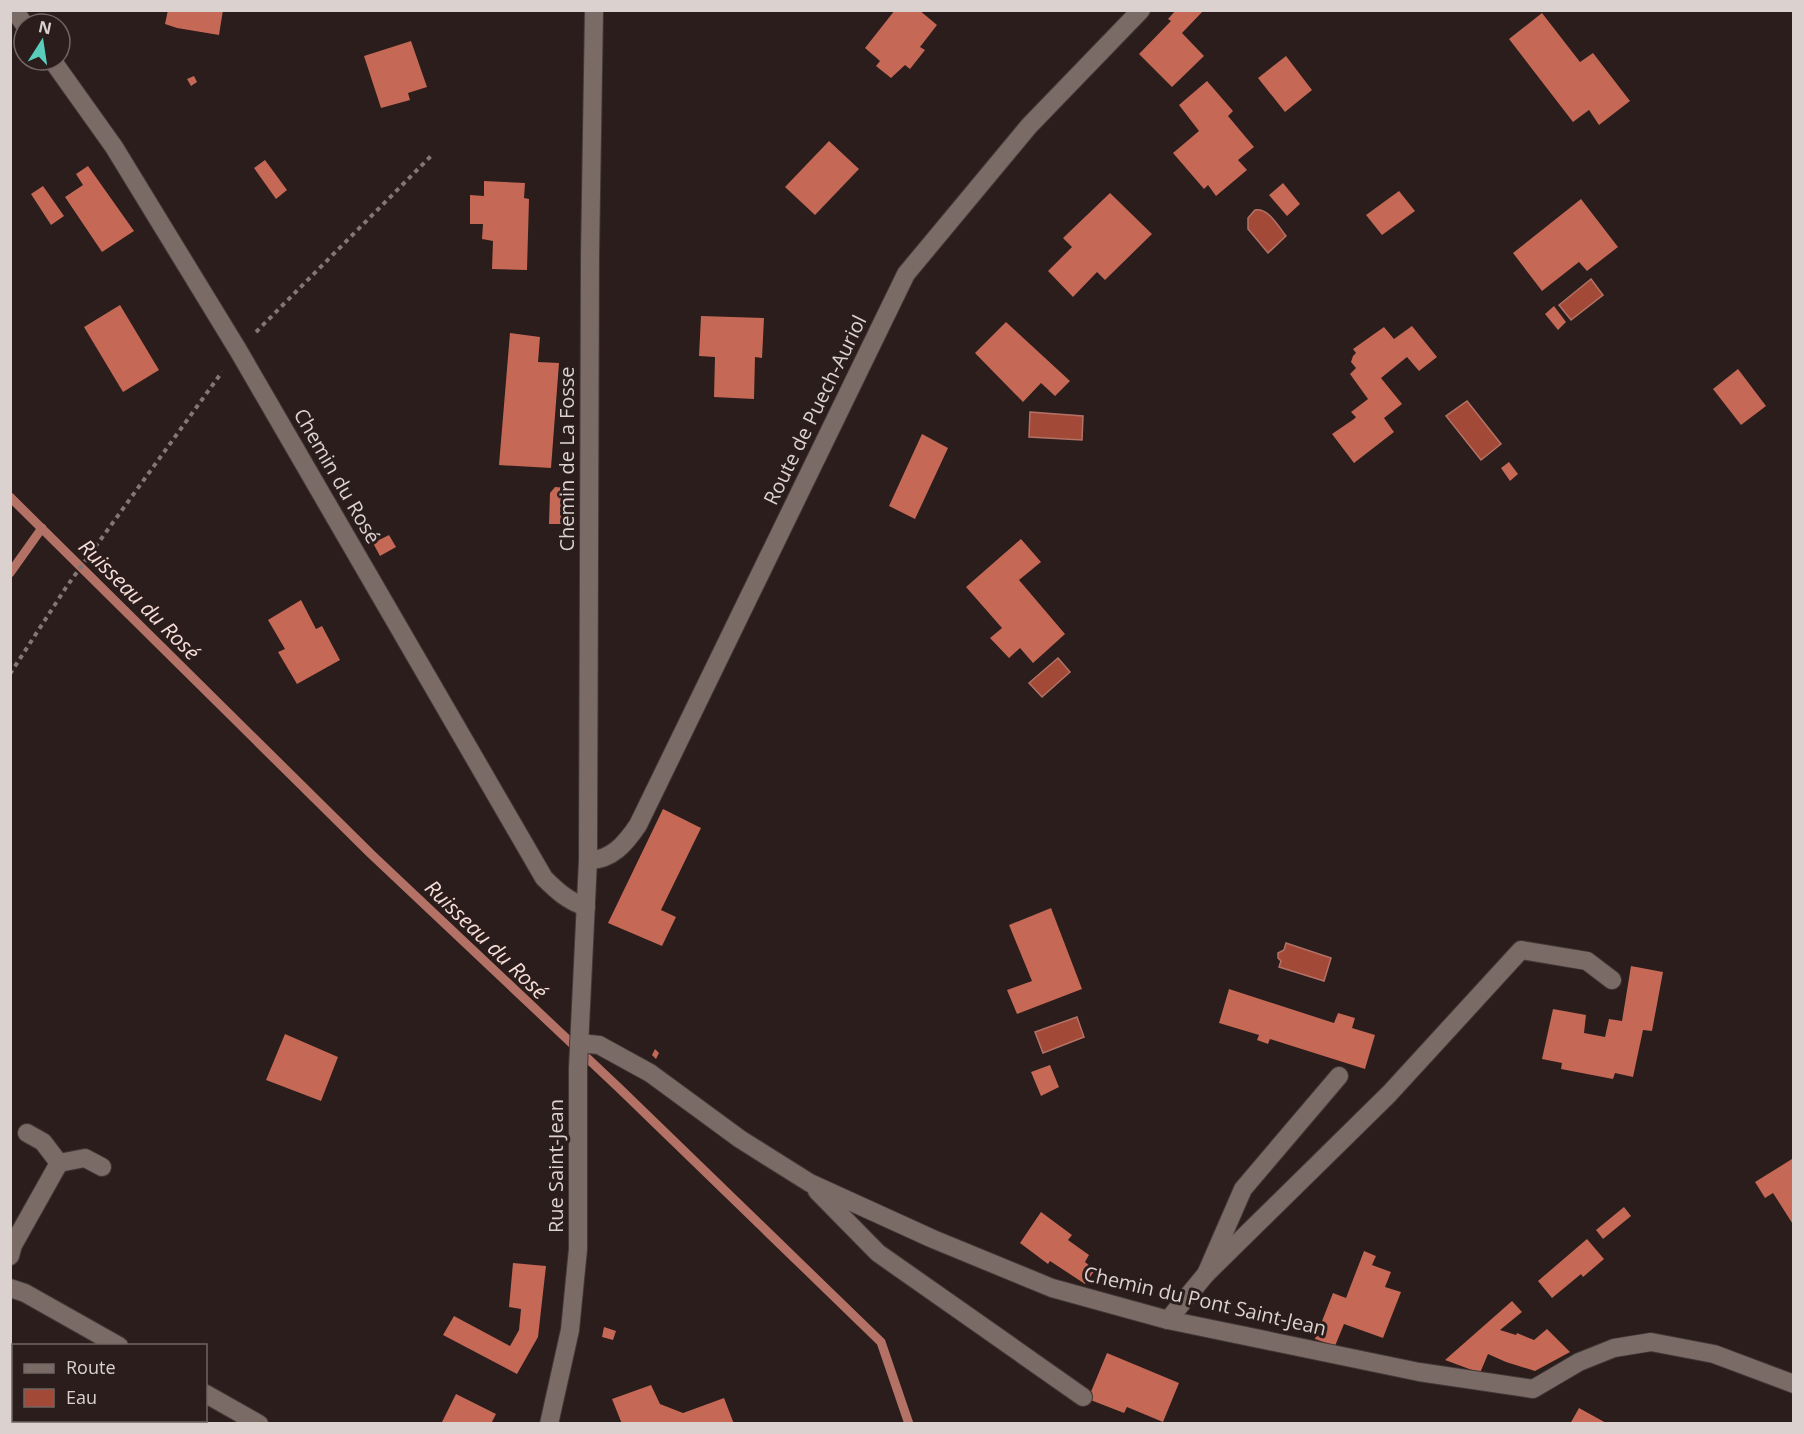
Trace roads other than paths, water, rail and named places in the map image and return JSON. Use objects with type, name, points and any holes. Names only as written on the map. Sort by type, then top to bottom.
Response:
[{"type":"street","name":"Chemin de La Fosse","points":[[586,907],[590,255],[594,10]]},
{"type":"street","name":"Route de Puech-Auriol","points":[[588,860],[600,861],[615,852],[628,840],[638,825],[906,274],[1029,126],[1141,10]]},
{"type":"street","name":"Chemin du Rosé","points":[[60,72],[114,147],[238,350],[544,878],[564,897],[586,907]]},
{"type":"street","name":"Rue Saint-Jean","points":[[549,1424],[570,1330],[578,1249],[578,1068],[586,907]]},
{"type":"street","points":[[1168,1320],[1206,1274],[1389,1094],[1521,950],[1587,961],[1612,980]]},
{"type":"street","name":"Chemin du Pont Saint-Jean","points":[[579,1042],[599,1045],[650,1072],[740,1139],[810,1184],[933,1239],[1052,1288],[1168,1320],[1419,1372],[1533,1389],[1579,1362],[1614,1347],[1651,1342],[1714,1354],[1794,1384]]},
{"type":"street","points":[[1206,1274],[1243,1190],[1339,1076]]},
{"type":"street","points":[[27,1133],[43,1142],[59,1163]]},
{"type":"street","points":[[10,1256],[13,1245],[59,1163],[85,1158],[102,1167]]},
{"type":"street","points":[[810,1184],[878,1252],[1083,1396]]},
{"type":"street","points":[[10,1288],[25,1293],[114,1344]]},
{"type":"street","points":[[207,1395],[259,1424]]},
{"type":"water","points":[[1255,210],[1269,215],[1286,236],[1268,253],[1248,229],[1248,218]]},
{"type":"water","points":[[1591,279],[1603,295],[1571,320],[1559,305]]},
{"type":"water","points":[[1467,401],[1501,444],[1481,460],[1446,416]]},
{"type":"water","points":[[1030,412],[1083,416],[1082,440],[1029,437]]},
{"type":"water","points":[[1058,658],[1070,672],[1042,697],[1029,683]]},
{"type":"water","points":[[1286,943],[1331,958],[1324,981],[1279,967],[1281,961],[1278,953],[1284,950]]},
{"type":"water","points":[[1077,1017],[1084,1037],[1043,1053],[1035,1032]]},
{"type":"waterway","name":"Ruisseau du Rosé","points":[[10,497],[371,854],[619,1088],[881,1342],[909,1424]]},
{"type":"waterway","points":[[10,573],[42,528]]}]
